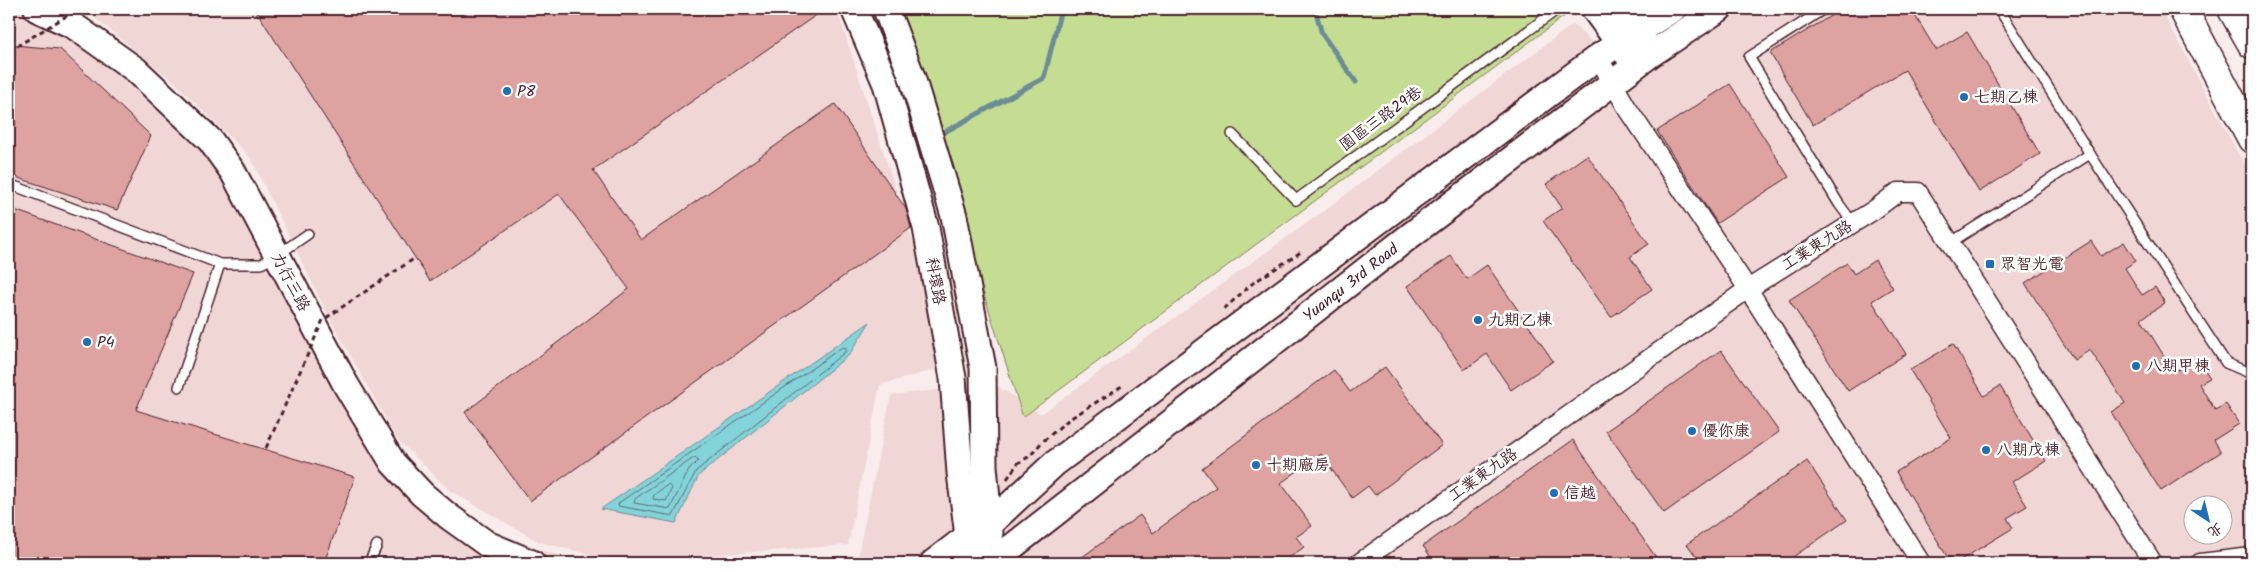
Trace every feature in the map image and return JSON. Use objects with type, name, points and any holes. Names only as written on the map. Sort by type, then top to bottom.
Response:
[{"type":"highway","points":[[2183,9],[2252,139]]},
{"type":"highway","points":[[2232,9],[2252,44]]},
{"type":"street","name":"力行三路","points":[[37,9],[74,26],[136,70],[210,140],[233,172],[276,256],[346,384],[393,463],[422,494],[448,516],[487,544],[532,563]]},
{"type":"street","name":"科環路","points":[[854,9],[886,84],[926,228],[953,378],[960,473],[981,529]]},
{"type":"street","name":"科環路","points":[[886,9],[912,77],[954,216],[983,368],[985,474],[978,563]]},
{"type":"street","points":[[1594,9],[1629,37]]},
{"type":"street","points":[[1623,9],[1629,37],[1643,60]]},
{"type":"street","name":"Yuanqu 3rd Road","points":[[981,529],[1054,464],[1598,57],[1673,9]]},
{"type":"street","name":"Yuanqu 3rd Road","points":[[978,563],[1013,546],[1407,238],[1643,60],[1719,9]]},
{"type":"street","points":[[1598,57],[1612,84],[1748,289],[1921,563]]},
{"type":"street","name":"工業東九路","points":[[1359,563],[1748,289],[1853,223],[1898,192],[1918,192],[2153,563]]},
{"type":"street","points":[[985,474],[987,483],[1001,497],[1010,498],[1020,494]]},
{"type":"street","points":[[933,563],[981,529]]},
{"type":"street","points":[[2200,563],[2252,557]]},
{"type":"lane","name":"園區三路29巷","points":[[1232,134],[1296,200],[1558,9]]},
{"type":"lane","points":[[1824,9],[1749,57],[1839,204],[1853,223]]},
{"type":"lane","points":[[1999,9],[2090,154],[2226,362],[2252,374]]},
{"type":"lane","points":[[1950,243],[2090,154]]},
{"type":"lane","points":[[9,184],[220,264],[261,264],[308,234]]},
{"type":"lane","points":[[180,387],[220,264]]},
{"type":"lane","points":[[369,563],[377,545]]},
{"type":"path","points":[[9,51],[78,9]]},
{"type":"path","points":[[266,448],[323,320],[415,258]]},
{"type":"shaded area","points":[[9,9],[67,9],[74,11],[165,82],[244,161],[270,223],[390,444],[442,500],[510,541],[583,563],[9,563]]},
{"type":"shaded area","points":[[84,9],[835,9],[841,22],[915,248],[938,369],[880,385],[848,545],[621,562],[539,542],[449,490],[397,439],[330,319],[250,157],[172,80]]},
{"type":"shaded area","points":[[1656,9],[2161,9],[2252,179],[2252,563],[738,563],[858,555],[891,395],[994,384],[1041,414],[1329,207],[1573,24],[1597,47]]},
{"type":"green space","points":[[893,9],[1560,9],[1566,15],[1023,417]]},
{"type":"water","points":[[870,322],[849,355],[699,475],[676,523],[601,509]]},
{"type":"building","points":[[255,9],[825,9],[593,170],[641,240],[835,104],[906,209],[911,228],[530,501],[465,412],[629,289],[559,194],[430,281]]},
{"type":"building","name":"七期乙棟","points":[[1842,9],[1911,9],[1936,50],[1967,32],[2040,154],[1979,192],[1905,70],[1813,125],[1770,53]]},
{"type":"building","points":[[13,45],[60,49],[151,136],[117,210],[9,175],[9,53]]},
{"type":"building","points":[[1730,84],[1789,177],[1717,223],[1657,131]]},
{"type":"building","points":[[1587,155],[1649,244],[1630,257],[1652,289],[1611,317],[1543,221],[1562,208],[1546,184]]},
{"type":"building","name":"P4","points":[[9,208],[193,274],[136,410],[355,477],[324,563],[9,563]]},
{"type":"building","name":"八期甲棟","points":[[2091,241],[2101,256],[2124,242],[2136,261],[2125,268],[2142,295],[2155,287],[2165,303],[2141,319],[2174,372],[2197,358],[2210,378],[2199,384],[2215,410],[2226,404],[2239,424],[2214,440],[2221,452],[2161,491],[2111,412],[2125,403],[2090,350],[2074,360],[2025,283]]},
{"type":"building","name":"九期乙棟","points":[[1451,256],[1467,279],[1487,265],[1553,361],[1511,390],[1487,354],[1464,370],[1407,286]]},
{"type":"building","points":[[1875,260],[1893,288],[1872,301],[1906,354],[1848,391],[1789,300],[1847,263],[1854,274]]},
{"type":"building","name":"八期戊棟","points":[[1953,344],[1984,396],[2000,386],[2046,461],[2012,482],[2027,506],[2007,518],[2013,528],[1956,563],[1951,563],[1896,472],[1951,438],[1910,370]]},
{"type":"building","name":"優你康","points":[[1721,350],[1779,432],[1664,513],[1606,431]]},
{"type":"building","name":"十期廠房","points":[[1385,367],[1442,445],[1375,495],[1368,486],[1352,498],[1321,454],[1281,483],[1312,526],[1296,537],[1304,547],[1282,563],[1074,563],[1140,515],[1153,533],[1216,487],[1202,468],[1334,370],[1350,392]]},
{"type":"building","name":"信越","points":[[1573,440],[1660,563],[1435,563],[1423,546]]},
{"type":"building","points":[[1807,461],[1847,520],[1784,563],[1701,563],[1687,544]]},
{"type":"waterway","points":[[937,136],[1044,78],[1061,9]]},
{"type":"waterway","points":[[1315,9],[1322,34],[1356,82]]},
{"type":"place","name":"P8","points":[[507,91]]},
{"type":"place","name":"七期乙棟","points":[[1964,97]]},
{"type":"place","name":"眾智光電","points":[[1990,264]]},
{"type":"place","name":"九期乙棟","points":[[1478,320]]},
{"type":"place","name":"P4","points":[[87,342]]},
{"type":"place","name":"八期甲棟","points":[[2136,366]]},
{"type":"place","name":"優你康","points":[[1692,431]]},
{"type":"place","name":"八期戊棟","points":[[1986,450]]},
{"type":"place","name":"十期廠房","points":[[1256,465]]},
{"type":"place","name":"信越","points":[[1554,493]]}]
